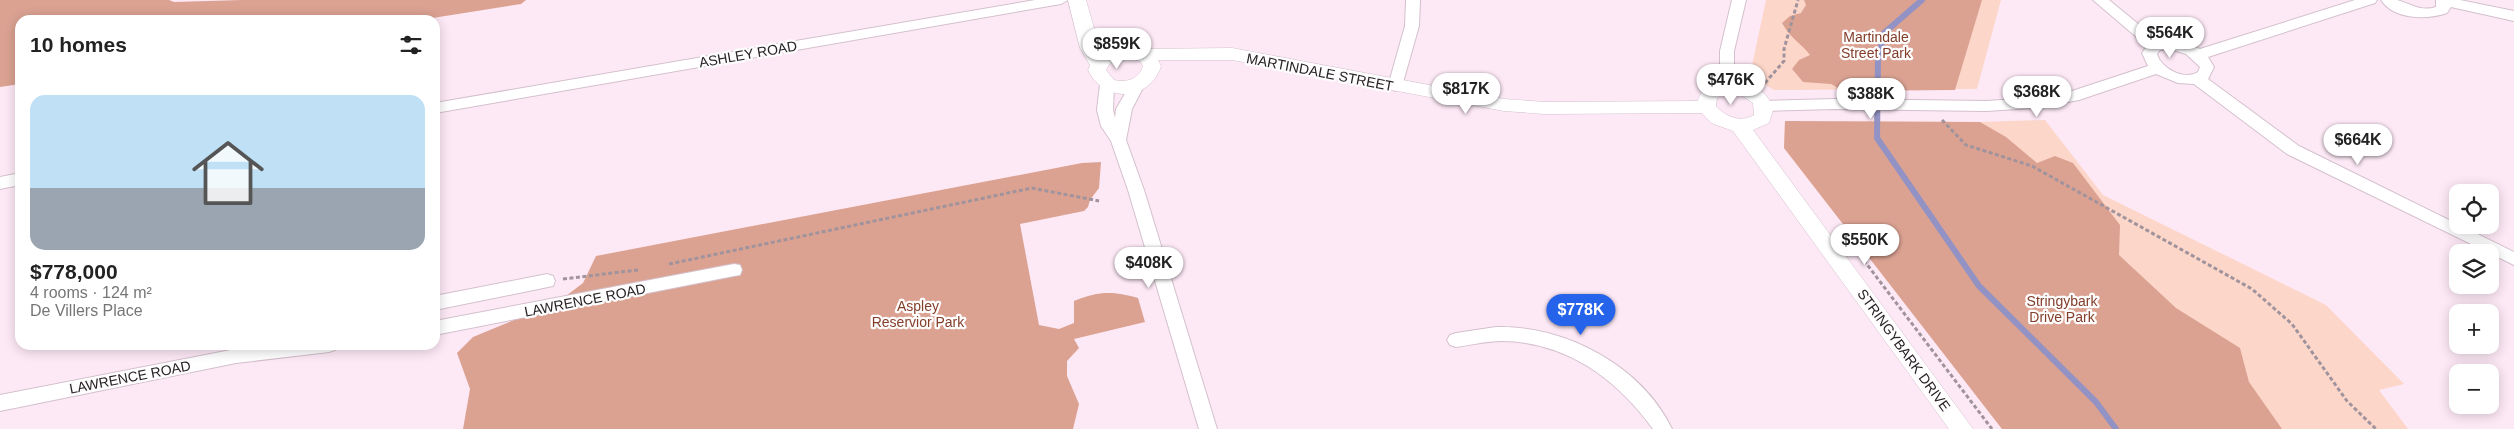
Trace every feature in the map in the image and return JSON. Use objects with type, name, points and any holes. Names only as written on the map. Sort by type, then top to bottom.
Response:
[{"type":"street","name":"ASHLEY ROAD","points":[[440,107],[1061,0]]},
{"type":"street","points":[[1077,0],[1089,48],[1099,64],[1098,75],[1107,84],[1122,87],[1145,81],[1152,71],[1151,62],[1143,54],[1119,51],[1101,42],[1086,30]]},
{"type":"street","points":[[1395,86],[1412,26],[1412,0]]},
{"type":"street","points":[[1727,86],[1727,51],[1739,0]]},
{"type":"street","points":[[2100,0],[2156,46]]},
{"type":"street","points":[[2198,55],[2370,0]]},
{"type":"street","points":[[2388,0],[2408,10],[2428,14],[2442,10],[2444,0],[2514,16]]},
{"type":"street","points":[[2176,45],[2198,55],[2208,67],[2207,72],[2203,77],[2197,79],[2181,79],[2157,68],[2149,58],[2151,48],[2156,46],[2176,45]]},
{"type":"street","points":[[1099,64],[1107,56],[1119,51]]},
{"type":"street","name":"MARTINDALE STREET","points":[[1143,54],[1232,54],[1504,105],[1545,108],[1707,107]]},
{"type":"street","name":"MARTINDALE STREET","points":[[1152,71],[1232,54]]},
{"type":"street","points":[[1769,106],[1757,122],[1740,125],[1716,117],[1707,107],[1706,100],[1712,90],[1727,86],[1746,89],[1754,93],[1769,106],[1835,104],[1907,106],[2036,103],[2074,96],[2157,68]]},
{"type":"street","points":[[2197,79],[2294,150],[2514,259]]},
{"type":"street","points":[[1107,84],[1105,110],[1109,126],[1118,140],[1136,190],[1208,429]]},
{"type":"street","points":[[1118,140],[1124,109],[1138,84]]},
{"type":"street","name":"STRINGYBARK DRIVE","points":[[1740,125],[1962,429]]},
{"type":"street","points":[[0,183],[15,180]]},
{"type":"street","name":"LAWRENCE ROAD","points":[[440,327],[521,313],[734,270]]},
{"type":"street","name":"LAWRENCE ROAD","points":[[440,302],[547,281]]},
{"type":"street","points":[[1456,340],[1501,334],[1532,337],[1587,356],[1612,371],[1630,386],[1650,409],[1663,429]]},
{"type":"street","name":"LAWRENCE ROAD","points":[[260,353],[268,350]]},
{"type":"street","name":"LAWRENCE ROAD","points":[[0,403],[260,353],[286,350]]},
{"type":"path","points":[[1769,106],[1760,87],[1784,61],[1784,49],[1798,0]]},
{"type":"path","points":[[1939,116],[1966,146],[2032,166],[2252,289],[2292,324],[2347,401],[2376,429]]},
{"type":"path","points":[[661,266],[1032,188],[1099,201]]},
{"type":"path","points":[[1850,242],[1992,429]]},
{"type":"path","points":[[547,281],[642,270]]},
{"type":"green space","points":[[0,0],[169,0],[174,2],[241,0],[526,0],[521,4],[440,17],[440,15],[15,15],[15,85],[0,87]]},
{"type":"green space","name":"Martindale Street Park","points":[[1766,0],[2001,0],[1977,89],[1774,90],[1759,81],[1751,70]]},
{"type":"green space","name":"Martindale Street Park","points":[[1804,0],[1982,0],[1955,90],[1843,91],[1831,84],[1803,82],[1792,69],[1799,60],[1810,55],[1782,23],[1790,16],[1801,13],[1806,5]]},
{"type":"green space","name":"Stringybark Drive Park","points":[[2045,120],[2103,195],[2326,305],[2404,384],[2379,390],[2408,429],[2002,429],[1784,148],[1785,121],[1980,122]]},
{"type":"green space","name":"Stringybark Drive Park","points":[[1785,121],[1980,122],[2006,137],[2037,163],[2055,156],[2073,163],[2120,225],[2119,255],[2176,308],[2240,348],[2249,382],[2282,429],[2002,429],[1784,148]]},
{"type":"green space","name":"Aspley Reservior Park","points":[[1101,162],[1099,188],[1084,211],[1020,224],[1039,325],[1059,329],[1074,323],[1074,301],[1091,295],[1106,293],[1138,298],[1145,322],[1074,339],[1079,348],[1067,361],[1067,376],[1079,404],[1073,429],[463,429],[470,389],[457,353],[473,337],[558,302],[583,283],[596,256],[1082,163]]},
{"type":"waterway","points":[[1922,0],[1884,33],[1878,60],[1877,138],[1979,286],[2096,402],[2116,429]]}]
